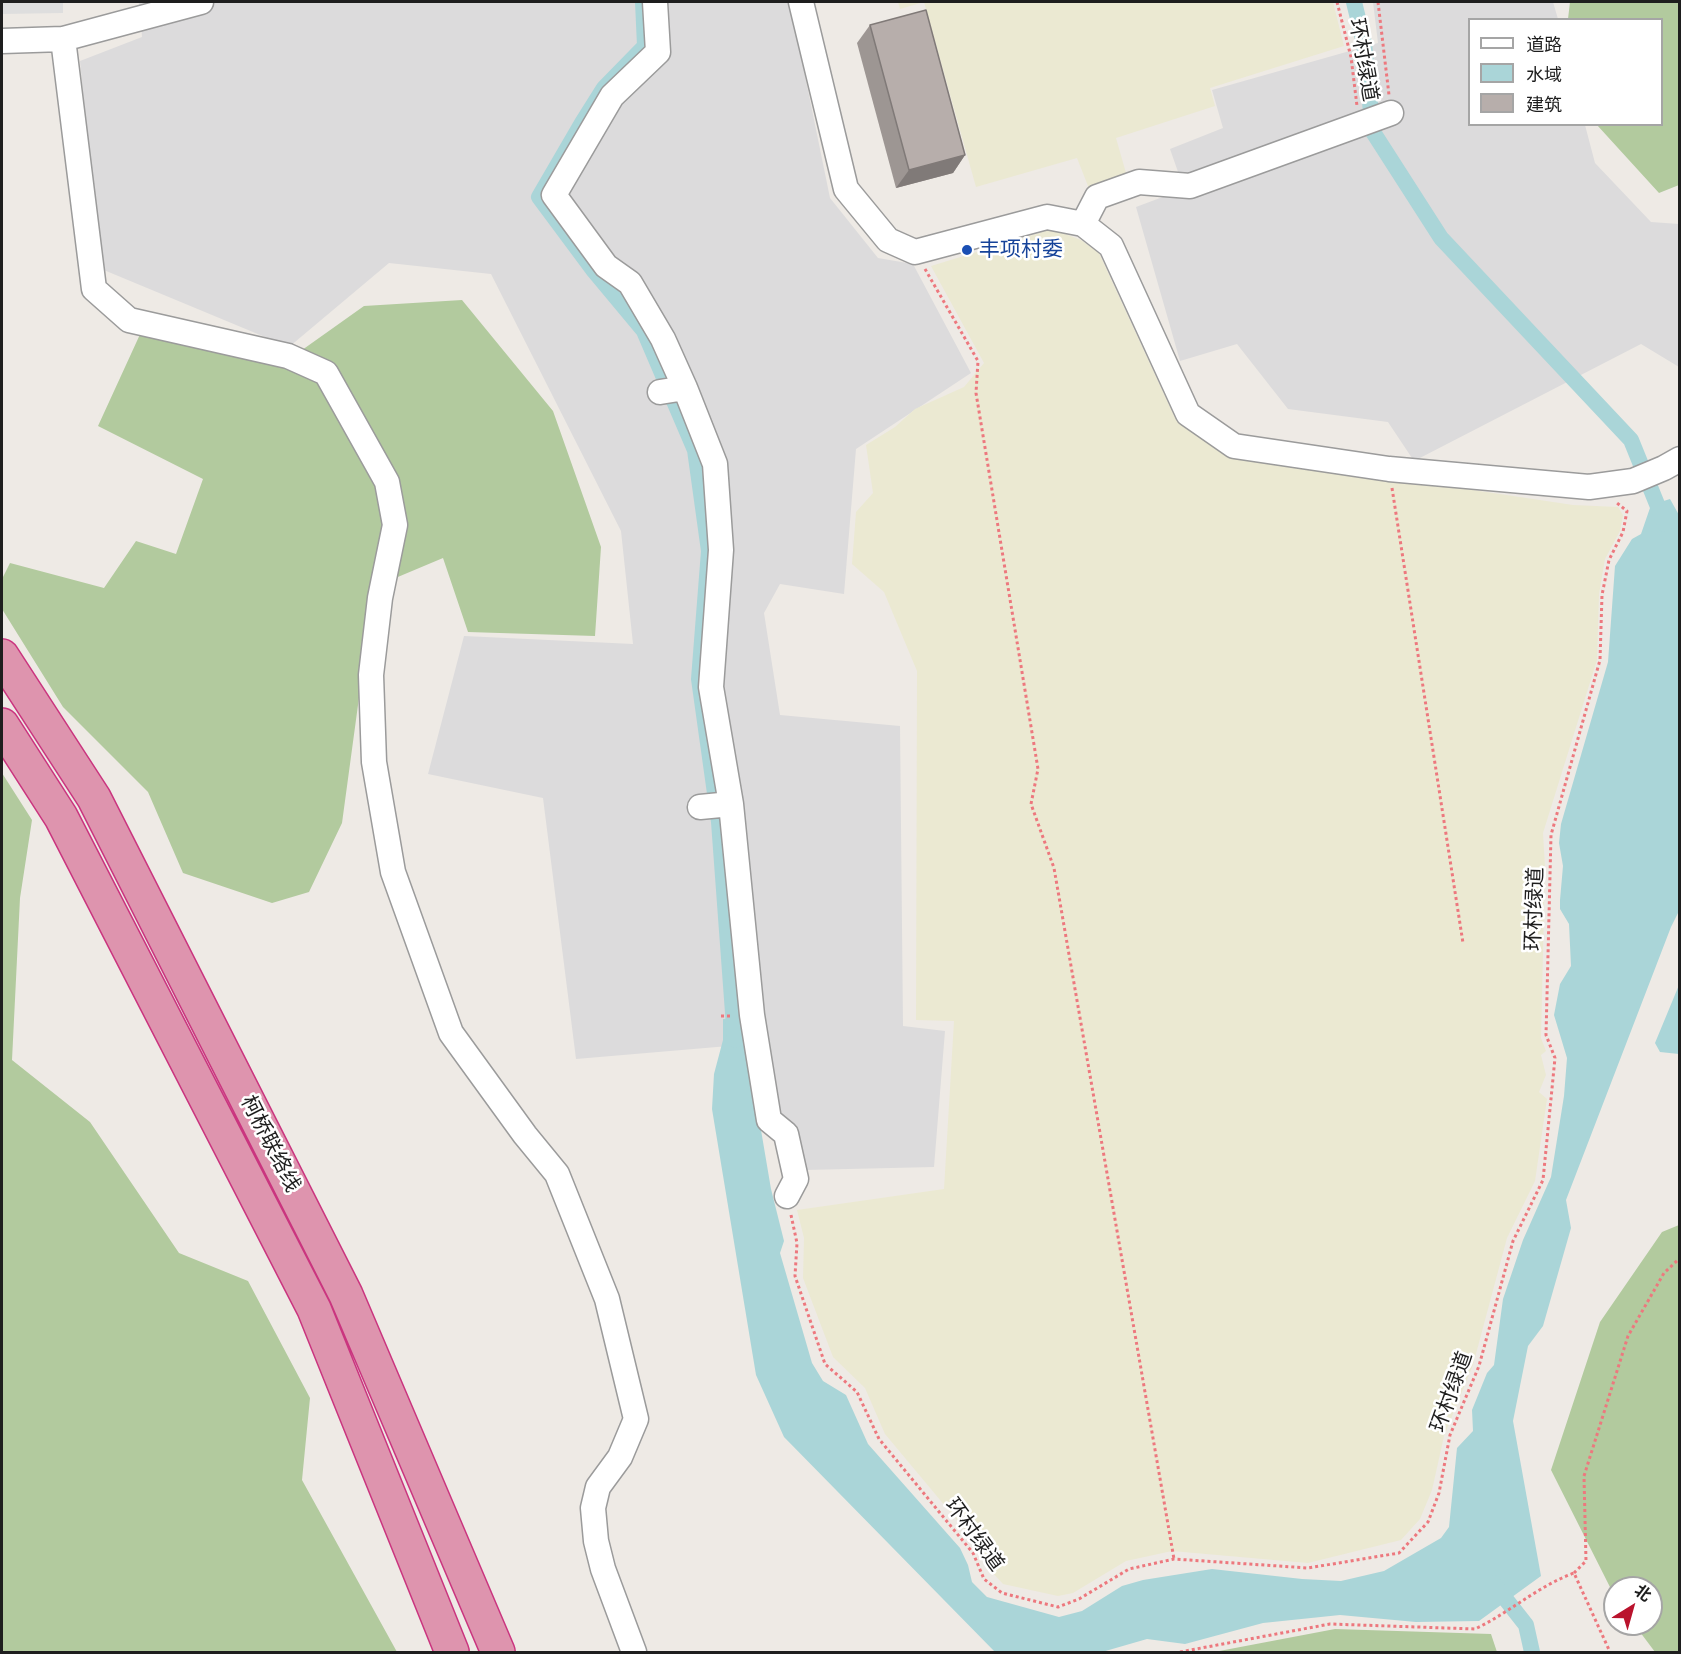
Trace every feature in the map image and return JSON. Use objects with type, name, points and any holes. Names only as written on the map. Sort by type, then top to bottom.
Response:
[{"type":"highway","name":"柯桥联络线","points":[[2,656],[94,798],[346,1295],[496,1643]]},
{"type":"highway","name":"柯桥联络线","points":[[2,725],[61,818],[314,1309],[452,1653]]},
{"type":"street","points":[[2,41],[63,39],[201,2]]},
{"type":"street","points":[[655,2],[658,52],[612,96],[554,195],[606,266],[630,283],[663,339],[715,464],[721,550],[711,687],[716,805],[769,1120],[786,1134],[796,1179],[787,1196]]},
{"type":"street","points":[[801,2],[846,189],[888,240],[915,252],[1047,217],[1083,224],[1111,246],[1188,414],[1234,446],[1389,469],[1589,487],[1633,481],[1672,464]]},
{"type":"street","points":[[63,39],[94,289],[129,320],[288,357],[326,373],[387,482],[395,525],[380,598],[371,675],[374,762],[393,872],[451,1033],[525,1136],[557,1174],[608,1299],[636,1419],[620,1457],[598,1487],[593,1508],[596,1541],[603,1569],[634,1653]]},
{"type":"street","points":[[1083,224],[1097,197],[1139,182],[1190,186],[1391,113]]},
{"type":"street","points":[[660,392],[685,388]]},
{"type":"path","name":"环村绿道","points":[[1337,2],[1351,57],[1359,124]]},
{"type":"path","points":[[1378,2],[1391,113]]},
{"type":"path","points":[[915,252],[978,361],[976,393],[1038,768],[1031,804],[1054,868],[1174,1559]]},
{"type":"path","points":[[1389,469],[1463,943]]},
{"type":"path","name":"环村绿道","points":[[787,1196],[797,1243],[795,1276],[825,1364],[857,1392],[879,1439],[973,1553],[984,1579],[1002,1593],[1058,1607],[1079,1599],[1129,1569],[1174,1559],[1308,1568],[1399,1553],[1428,1522],[1439,1493],[1450,1435],[1479,1366],[1513,1241],[1543,1180],[1555,1058],[1546,1035],[1551,835],[1600,660],[1602,595],[1608,560],[1623,532],[1627,511],[1619,504],[1608,503]]},
{"type":"path","points":[[1180,1653],[1330,1624],[1475,1629],[1491,1622],[1556,1580],[1574,1573],[1586,1561],[1584,1476],[1628,1336],[1664,1273],[1680,1258]]},
{"type":"path","points":[[1574,1573],[1610,1653]]},
{"type":"shaded area","points":[[2,2],[63,2],[63,13],[2,14]]},
{"type":"shaded area","points":[[139,2],[790,2],[830,198],[878,258],[913,264],[971,373],[856,449],[844,594],[780,584],[764,613],[780,715],[900,726],[903,1026],[945,1031],[934,1167],[805,1170],[768,1128],[764,1043],[576,1059],[543,798],[428,774],[464,636],[633,644],[621,531],[491,274],[389,263],[289,347],[99,268],[80,61],[142,37]]},
{"type":"shaded area","points":[[898,2],[924,2],[900,9]]},
{"type":"shaded area","points":[[924,2],[1333,2],[1344,46],[1210,88],[1215,106],[1116,138],[1128,180],[1090,191],[1077,158],[976,187]]},
{"type":"shaded area","points":[[1373,2],[1553,2],[1558,18],[1468,18],[1468,126],[1585,126],[1595,163],[1651,222],[1679,224],[1679,367],[1641,344],[1414,461],[1388,422],[1288,409],[1237,344],[1180,361],[1136,207],[1184,189],[1170,149],[1223,128],[1212,90],[1378,43]]},
{"type":"shaded area","points":[[1052,229],[1081,240],[1099,253],[1175,418],[1227,453],[1573,505],[1618,507],[1623,515],[1620,531],[1605,559],[1599,594],[1597,660],[1543,833],[1545,867],[1541,1038],[1546,1051],[1541,1055],[1546,1075],[1539,1092],[1547,1099],[1535,1181],[1507,1238],[1473,1365],[1444,1436],[1432,1490],[1420,1519],[1401,1540],[1308,1563],[1172,1551],[1126,1561],[1073,1593],[1058,1596],[1003,1584],[991,1571],[981,1549],[885,1434],[865,1388],[833,1357],[803,1278],[804,1238],[797,1210],[944,1189],[954,1021],[916,1020],[917,671],[884,592],[852,564],[856,512],[873,493],[866,445],[895,427],[915,409],[964,387],[984,363],[931,266]]},
{"type":"green space","points":[[1570,2],[1679,2],[1679,185],[1659,193],[1598,126],[1663,126],[1663,18],[1568,18]]},
{"type":"green space","points":[[462,300],[553,411],[601,547],[595,636],[468,632],[443,558],[374,587],[342,823],[309,892],[272,903],[183,873],[148,792],[63,707],[2,609],[2,579],[10,563],[104,588],[136,541],[176,554],[203,479],[98,426],[142,330],[288,360],[364,306]]},
{"type":"green space","points":[[2,773],[32,820],[20,898],[12,1060],[90,1122],[179,1253],[248,1281],[310,1398],[302,1480],[397,1652],[2,1652]]},
{"type":"green space","points":[[1679,1225],[1679,1652],[1655,1652],[1643,1636],[1663,1636],[1663,1576],[1604,1576],[1551,1470],[1600,1322],[1662,1232]]},
{"type":"green space","points":[[1335,1629],[1491,1634],[1497,1652],[1214,1652]]},
{"type":"water","points":[[1670,499],[1679,515],[1679,911],[1566,1200],[1571,1228],[1543,1326],[1528,1346],[1513,1421],[1541,1576],[1479,1621],[1416,1622],[1340,1615],[1263,1623],[1185,1644],[1147,1639],[1102,1652],[995,1652],[784,1437],[756,1375],[712,1109],[714,1074],[723,1040],[723,1019],[748,1018],[752,1077],[771,1189],[784,1241],[780,1253],[812,1363],[823,1381],[846,1395],[868,1444],[960,1548],[968,1565],[972,1582],[987,1597],[1059,1617],[1082,1611],[1122,1586],[1143,1580],[1212,1569],[1341,1581],[1384,1571],[1441,1538],[1449,1527],[1457,1448],[1473,1431],[1472,1410],[1487,1373],[1494,1365],[1503,1299],[1523,1240],[1551,1177],[1564,1096],[1567,1058],[1554,1015],[1560,984],[1571,966],[1569,924],[1560,909],[1563,866],[1559,843],[1561,824],[1608,662],[1615,566],[1632,539],[1641,534],[1651,505]]},
{"type":"water","points":[[1679,985],[1679,1054],[1660,1052],[1655,1043]]},
{"type":"building","points":[[926,10],[965,155],[909,170],[870,25]]},
{"type":"waterway","points":[[643,2],[645,46],[604,88],[539,197],[594,271],[644,331],[695,450],[709,551],[699,679],[719,822],[735,1040]]},
{"type":"waterway","points":[[1354,2],[1364,43],[1373,132],[1441,238],[1631,440],[1665,524]]},
{"type":"waterway","points":[[1493,1583],[1526,1625],[1532,1652]]},
{"type":"place","name":"丰项村委","points":[[967,250]]}]
